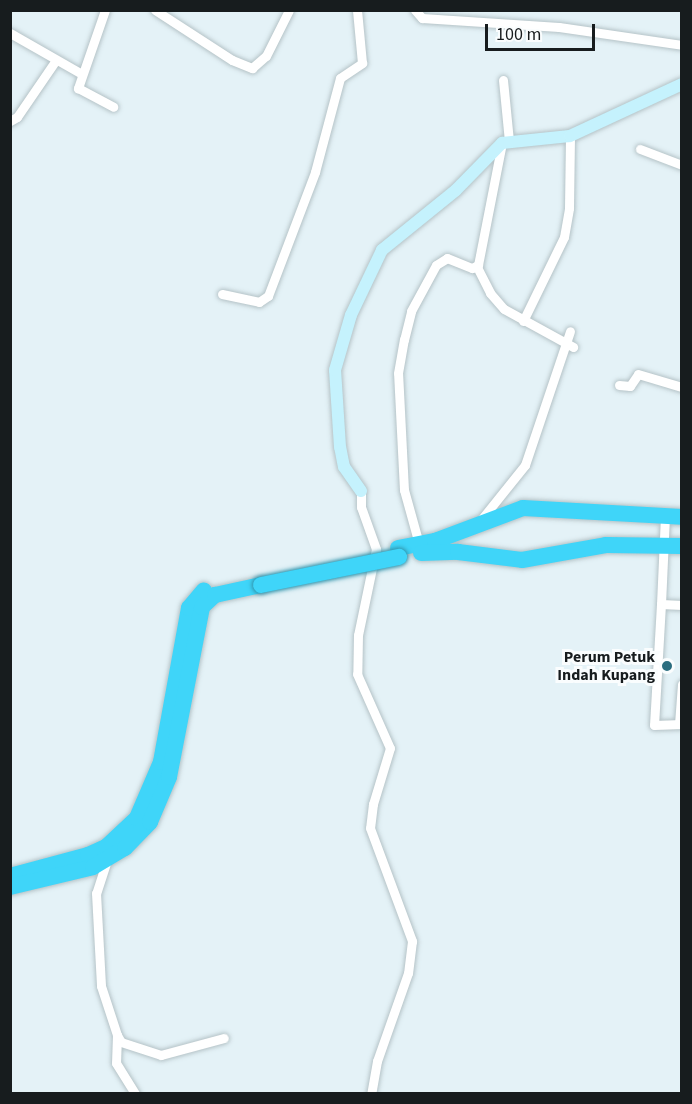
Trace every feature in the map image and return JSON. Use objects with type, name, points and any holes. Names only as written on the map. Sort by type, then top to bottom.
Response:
[{"type":"highway","points":[[18,880],[106,847],[137,818],[161,762],[189,608],[207,588],[261,581],[398,552],[524,508],[673,517]]},
{"type":"highway","points":[[398,552],[435,551],[522,560],[606,545],[674,546]]},
{"type":"highway","points":[[18,880],[75,873],[125,848],[150,822],[164,794],[180,729],[201,607],[215,595],[261,581]]},
{"type":"street","points":[[105,10],[82,74],[79,91],[113,107]]},
{"type":"street","points":[[155,10],[232,60],[252,68],[266,57],[289,10]]},
{"type":"street","points":[[222,294],[259,302],[268,296],[318,163],[340,78],[362,63],[357,10]]},
{"type":"street","points":[[416,10],[422,18],[559,27],[681,45]]},
{"type":"street","points":[[10,33],[82,74]]},
{"type":"street","points":[[10,121],[17,117],[56,60]]},
{"type":"street","points":[[503,80],[505,142],[477,267],[490,293],[523,321],[569,345]]},
{"type":"street","points":[[371,1094],[377,1061],[408,973],[411,941],[370,828],[373,804],[390,748],[357,674],[358,635],[376,549],[361,507],[361,491],[344,467],[337,427],[335,370],[351,315],[382,250],[456,190],[505,142],[570,136],[681,84]]},
{"type":"street","points":[[523,321],[564,237],[569,208],[570,136]]},
{"type":"street","points":[[640,149],[681,165]]},
{"type":"street","points":[[419,544],[403,478],[398,372],[404,340],[411,311],[436,265],[447,258],[477,267]]},
{"type":"street","points":[[474,527],[525,465],[569,345],[570,331]]},
{"type":"street","points":[[619,385],[630,386],[638,374],[681,387]]},
{"type":"street","points":[[673,517],[674,546],[661,604],[654,725],[680,724],[681,684]]},
{"type":"street","points":[[661,604],[681,606]]},
{"type":"street","points":[[108,858],[98,881],[96,906],[101,986],[121,1042],[161,1055],[225,1038]]},
{"type":"street","points":[[117,1035],[116,1063],[135,1094]]},
{"type":"place","name":"Perum Petuk Indah Kupang","points":[[667,666]]}]
